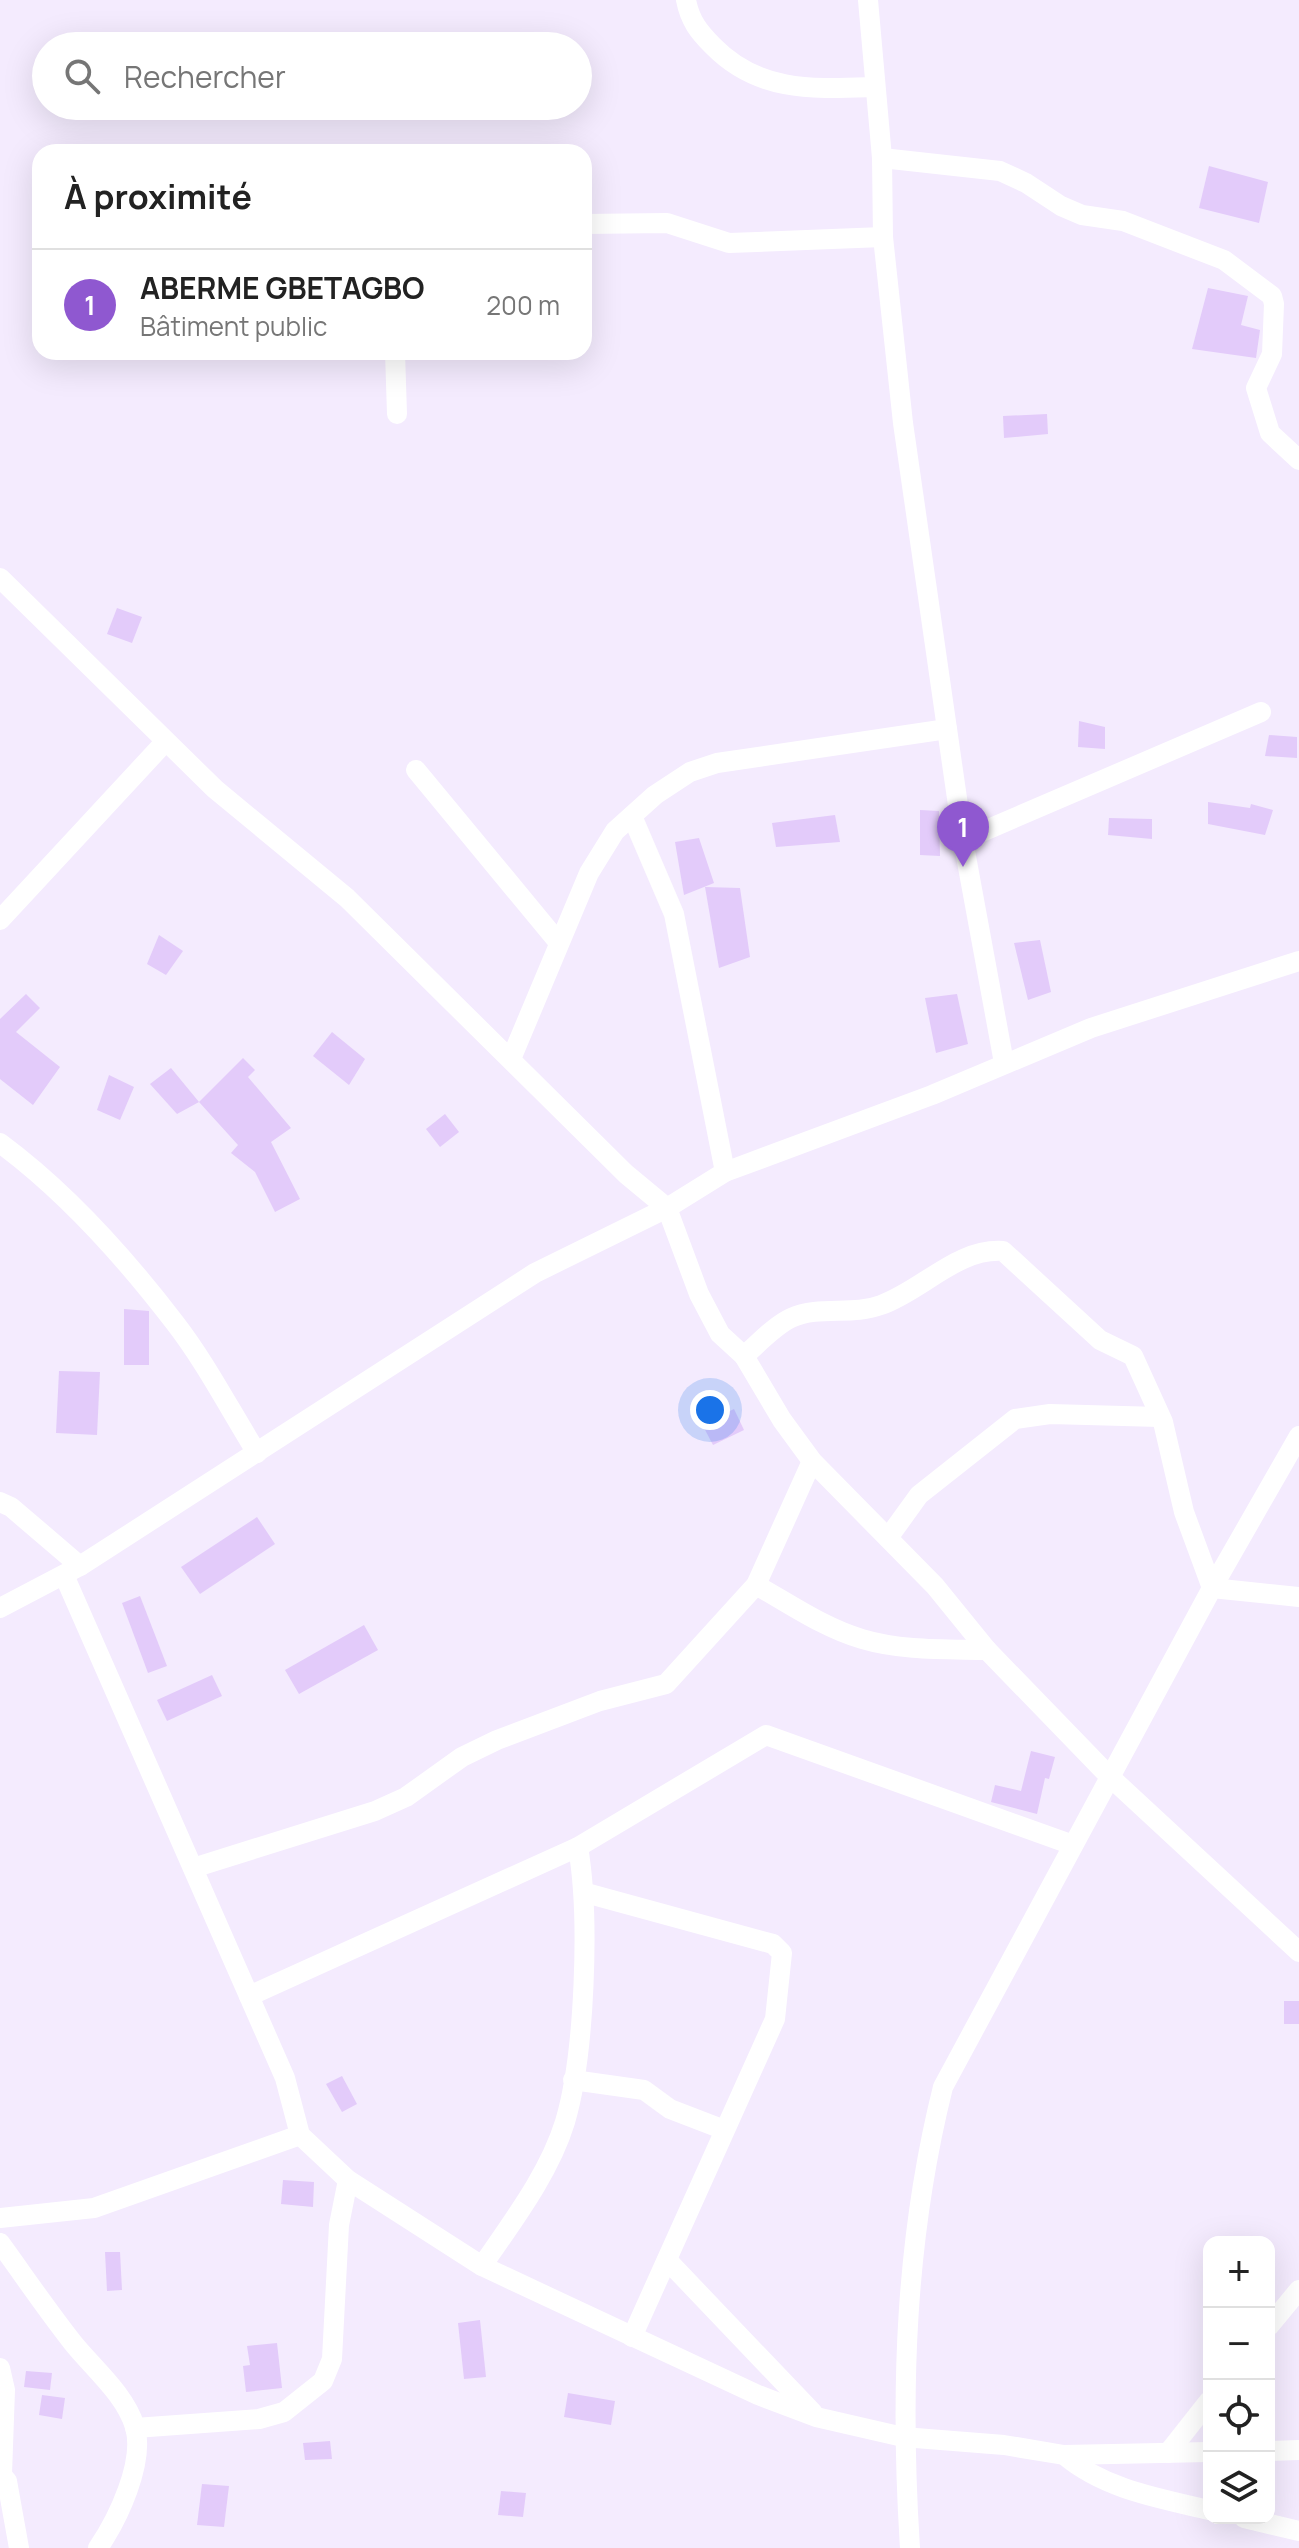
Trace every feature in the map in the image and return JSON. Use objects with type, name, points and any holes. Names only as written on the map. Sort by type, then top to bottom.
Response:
[{"type":"street","points":[[686,0],[697,30],[722,55],[750,75],[778,85],[807,89],[875,87]]},
{"type":"street","points":[[868,0],[882,158],[883,237],[903,423],[963,840],[1004,1063]]},
{"type":"street","points":[[882,158],[1000,171],[1082,215],[1123,221],[1224,260],[1272,296],[1275,311],[1272,354],[1256,388],[1270,433],[1299,460]]},
{"type":"street","points":[[592,224],[667,223],[729,243],[883,237]]},
{"type":"street","points":[[395,360],[397,414]]},
{"type":"street","points":[[0,578],[7,592],[165,742],[215,789],[347,898],[626,1174],[667,1208],[699,1294],[720,1334],[744,1356],[782,1420],[812,1461],[935,1586],[987,1650],[1109,1776],[1299,1952]]},
{"type":"street","points":[[963,840],[1261,712]]},
{"type":"street","points":[[511,1059],[589,873],[615,831],[690,772],[717,763],[947,729]]},
{"type":"street","points":[[0,920],[165,742]]},
{"type":"street","points":[[416,770],[559,943]]},
{"type":"street","points":[[632,816],[674,914],[725,1172]]},
{"type":"street","points":[[0,1608],[72,1571],[535,1273],[667,1208],[725,1172],[932,1095],[1091,1028],[1299,961]]},
{"type":"street","points":[[0,1143],[24,1161],[99,1235],[176,1324],[257,1453]]},
{"type":"street","points":[[744,1356],[787,1320],[810,1311],[867,1309],[884,1304],[968,1256],[985,1250],[1003,1251],[1100,1340],[1133,1356],[1160,1417],[1184,1512],[1212,1588]]},
{"type":"street","points":[[888,1538],[919,1495],[1015,1419],[1040,1414],[1160,1417]]},
{"type":"street","points":[[910,2548],[903,2437],[904,2346],[926,2166],[943,2087],[1109,1776],[1299,1436]]},
{"type":"street","points":[[193,1868],[375,1811],[406,1797],[462,1757],[497,1740],[600,1701],[656,1690],[678,1675],[756,1585],[812,1461]]},
{"type":"street","points":[[0,1502],[11,1507],[72,1571],[193,1868],[285,2078],[300,2135],[348,2180],[482,2266],[758,2395],[816,2417],[903,2437],[1004,2445],[1064,2455],[1203,2452]]},
{"type":"street","points":[[756,1585],[828,1626],[862,1639],[899,1647],[987,1650]]},
{"type":"street","points":[[1212,1588],[1299,1597]]},
{"type":"street","points":[[249,1996],[578,1847],[766,1735],[1073,1845]]},
{"type":"street","points":[[482,2266],[544,2166],[564,2125],[573,2080],[586,1893],[578,1847]]},
{"type":"street","points":[[586,1893],[773,1944],[782,1953],[775,2019],[722,2129],[632,2337]]},
{"type":"street","points":[[573,2080],[644,2090],[670,2109],[722,2129]]},
{"type":"street","points":[[0,2218],[94,2208],[300,2135]]},
{"type":"street","points":[[135,2428],[259,2419],[284,2412],[323,2381],[332,2359],[339,2225],[348,2180]]},
{"type":"street","points":[[0,2243],[125,2406],[135,2428],[129,2483],[121,2510],[98,2548]]},
{"type":"street","points":[[667,2260],[816,2417]]},
{"type":"street","points":[[1275,2319],[1299,2290]]},
{"type":"street","points":[[0,2368],[5,2390],[1,2474],[7,2481],[19,2548]]},
{"type":"street","points":[[1168,2453],[1203,2409]]},
{"type":"street","points":[[1275,2451],[1299,2450]]},
{"type":"street","points":[[1064,2455],[1083,2471],[1105,2483],[1203,2508]]},
{"type":"street","points":[[1269,2524],[1299,2531]]},
{"type":"building","points":[[1209,166],[1268,182],[1259,223],[1199,208]]},
{"type":"building","points":[[1208,288],[1248,296],[1241,325],[1260,330],[1256,358],[1192,349]]},
{"type":"building","points":[[1047,414],[1048,434],[1004,438],[1003,416]]},
{"type":"building","points":[[117,608],[142,617],[132,643],[107,634]]},
{"type":"building","points":[[1079,721],[1105,727],[1105,749],[1078,747]]},
{"type":"building","points":[[1269,735],[1297,737],[1297,758],[1265,756]]},
{"type":"building","points":[[1208,802],[1250,808],[1251,804],[1273,810],[1265,835],[1208,824]]},
{"type":"building","points":[[920,810],[939,811],[940,856],[920,855]]},
{"type":"building","points":[[835,815],[840,842],[776,847],[772,823]]},
{"type":"building","points":[[1109,818],[1152,819],[1152,839],[1108,835]]},
{"type":"building","points":[[699,838],[714,883],[684,895],[675,842]]},
{"type":"building","points":[[705,887],[740,888],[750,957],[719,968]]},
{"type":"building","points":[[159,935],[183,951],[166,975],[147,964]]},
{"type":"building","points":[[1040,940],[1051,992],[1028,1000],[1014,943]]},
{"type":"building","points":[[26,994],[40,1008],[16,1032],[60,1067],[33,1105],[0,1079],[0,1019]]},
{"type":"building","points":[[957,994],[968,1044],[936,1053],[925,998]]},
{"type":"building","points":[[332,1032],[365,1059],[349,1085],[313,1056]]},
{"type":"building","points":[[243,1058],[255,1070],[248,1077],[291,1128],[271,1142],[300,1199],[275,1212],[255,1172],[231,1153],[238,1145],[199,1102]]},
{"type":"building","points":[[171,1068],[199,1102],[177,1114],[150,1084]]},
{"type":"building","points":[[109,1075],[134,1087],[120,1120],[97,1110]]},
{"type":"building","points":[[445,1114],[459,1132],[440,1147],[426,1129]]},
{"type":"building","points":[[124,1309],[149,1311],[149,1365],[124,1365]]},
{"type":"building","points":[[59,1371],[100,1372],[97,1435],[56,1433]]},
{"type":"building","points":[[734,1409],[744,1430],[713,1445],[702,1424]]},
{"type":"building","points":[[257,1517],[275,1544],[200,1594],[181,1567]]},
{"type":"building","points":[[140,1596],[167,1666],[148,1673],[122,1603]]},
{"type":"building","points":[[364,1625],[378,1650],[299,1694],[285,1670]]},
{"type":"building","points":[[212,1675],[222,1696],[167,1721],[157,1700]]},
{"type":"building","points":[[1031,1751],[1055,1757],[1049,1779],[1045,1778],[1037,1814],[991,1802],[995,1785],[1021,1791]]},
{"type":"building","points":[[1284,2001],[1299,2001],[1299,2024],[1284,2024]]},
{"type":"building","points":[[342,2076],[357,2104],[342,2112],[326,2084]]},
{"type":"building","points":[[283,2180],[314,2182],[313,2207],[281,2204]]},
{"type":"building","points":[[105,2252],[120,2252],[122,2290],[107,2291]]},
{"type":"building","points":[[480,2320],[486,2377],[464,2379],[458,2323]]},
{"type":"building","points":[[277,2343],[282,2388],[246,2392],[243,2366],[250,2365],[247,2346]]},
{"type":"building","points":[[26,2371],[52,2373],[50,2390],[24,2387]]},
{"type":"building","points":[[568,2393],[615,2401],[611,2425],[564,2417]]},
{"type":"building","points":[[42,2395],[65,2398],[62,2419],[39,2415]]},
{"type":"building","points":[[330,2441],[332,2459],[305,2460],[303,2443]]},
{"type":"building","points":[[202,2484],[229,2486],[224,2527],[197,2525]]},
{"type":"building","points":[[501,2491],[526,2493],[523,2517],[498,2515]]},
{"type":"place","name":"ABERME GBETAGBO","points":[[963,867]]}]
